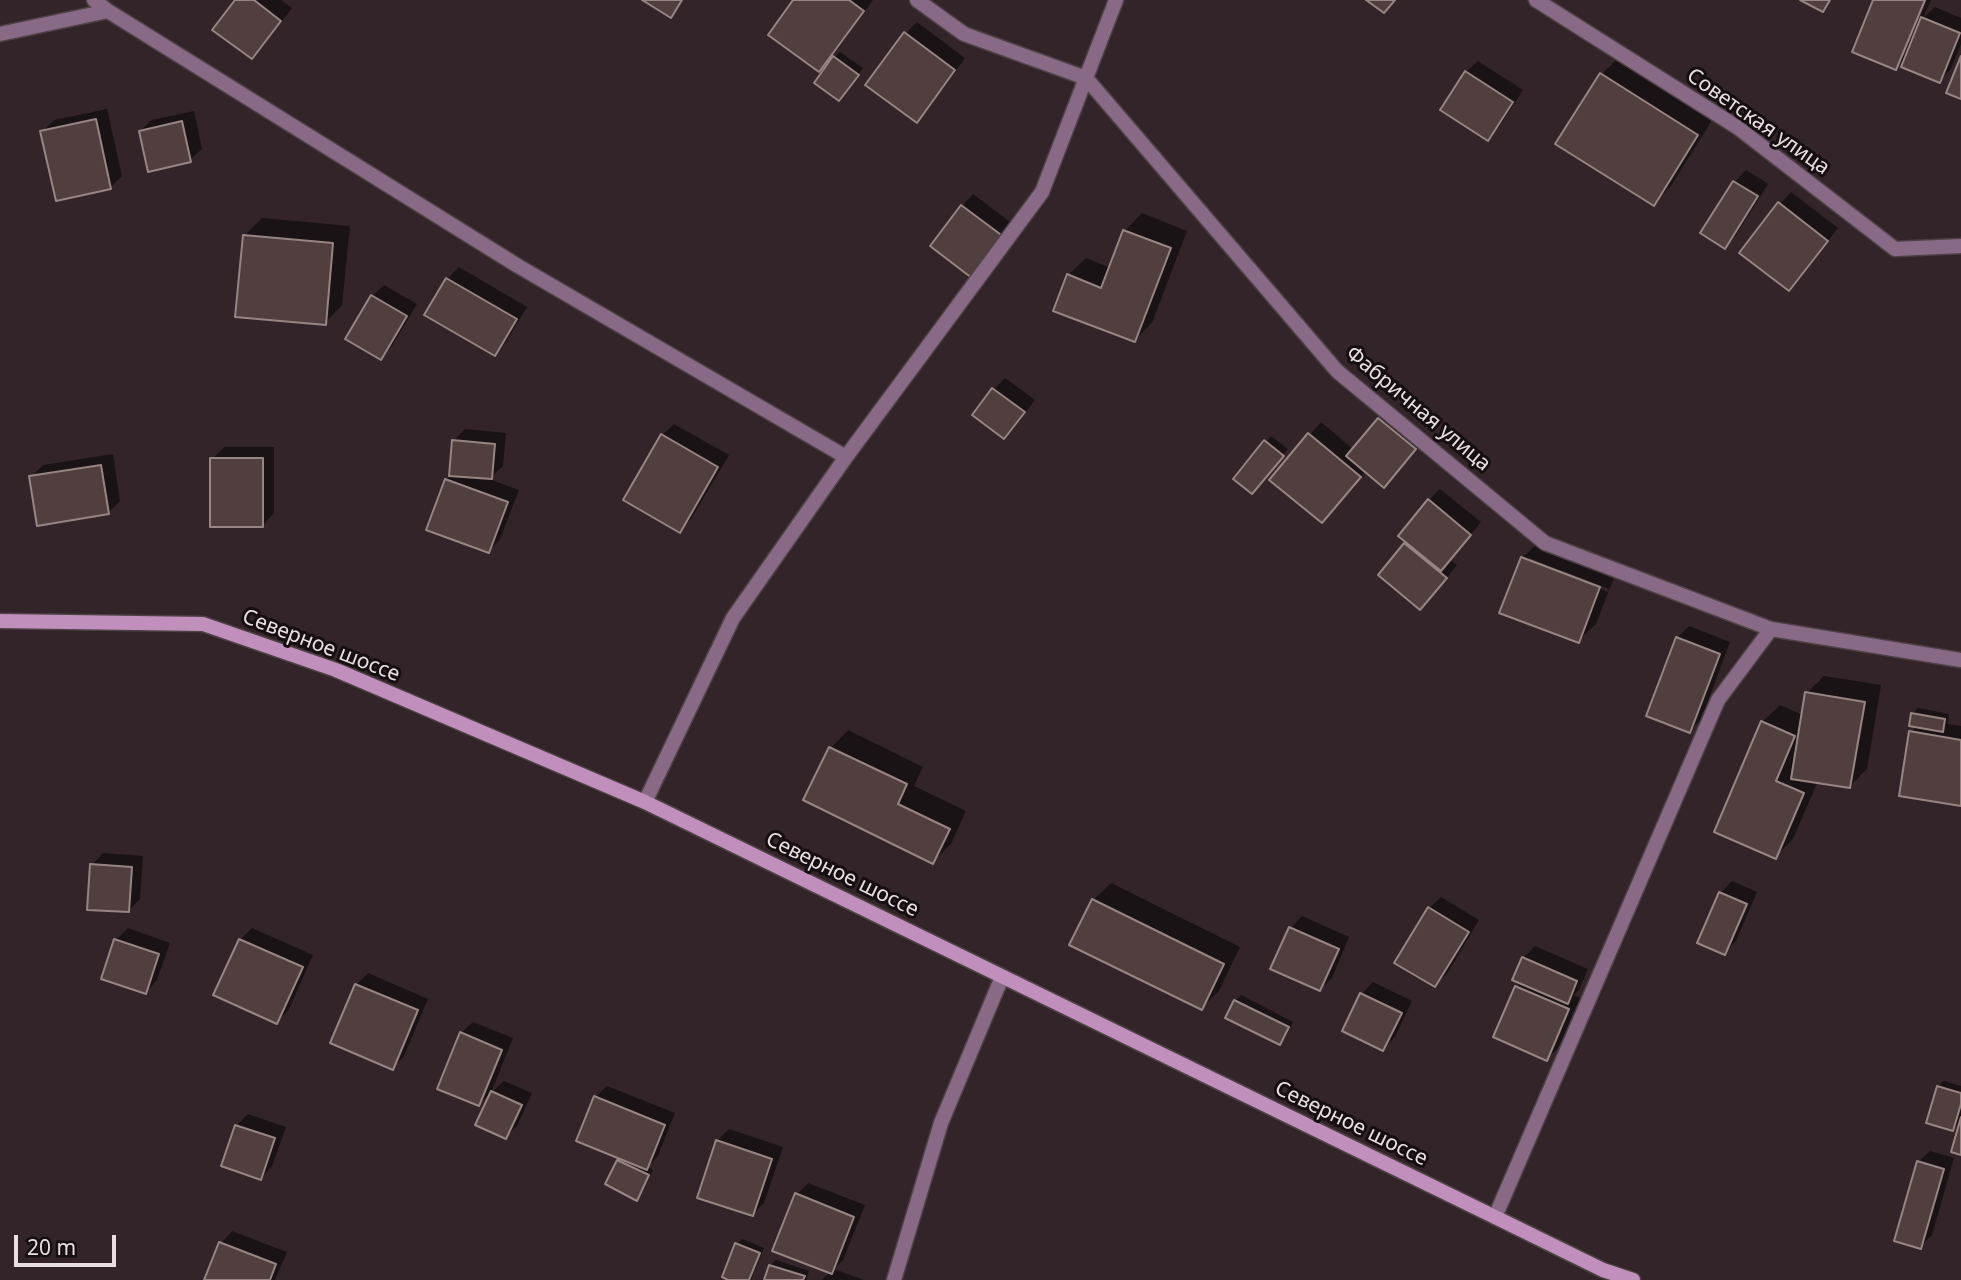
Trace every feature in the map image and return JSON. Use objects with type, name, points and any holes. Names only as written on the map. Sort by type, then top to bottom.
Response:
[{"type":"main road","name":"Северное шоссе","points":[[0,621],[202,624],[336,670],[645,802],[1603,1270],[1633,1280]]},
{"type":"street","points":[[94,0],[518,266],[846,457]]},
{"type":"street","name":"Фабричная улица","points":[[918,0],[964,34],[1086,78],[1338,371],[1545,543],[1771,629],[1961,660]]},
{"type":"street","points":[[645,802],[733,618],[846,457],[1042,192],[1116,0]]},
{"type":"street","name":"Советская улица","points":[[1536,0],[1737,127],[1895,249],[1961,246]]},
{"type":"street","points":[[0,34],[108,11]]},
{"type":"street","points":[[1495,1217],[1718,700],[1771,629]]},
{"type":"street","points":[[894,1280],[940,1123],[1002,977]]},
{"type":"building","points":[[235,0],[254,0],[281,21],[252,59],[212,30]]},
{"type":"building","points":[[642,0],[682,0],[671,18]]},
{"type":"building","points":[[793,0],[849,0],[864,11],[819,72],[768,35]]},
{"type":"building","points":[[1366,0],[1395,0],[1384,13]]},
{"type":"building","points":[[1800,0],[1830,0],[1823,12]]},
{"type":"building","points":[[1873,0],[1925,0],[1896,70],[1852,52]]},
{"type":"building","points":[[1921,17],[1960,33],[1940,83],[1901,67]]},
{"type":"building","points":[[904,32],[955,70],[917,123],[865,85]]},
{"type":"building","points":[[833,56],[859,75],[839,101],[814,83]]},
{"type":"building","points":[[1961,56],[1961,99],[1946,93]]},
{"type":"building","points":[[1465,71],[1513,102],[1488,141],[1440,110]]},
{"type":"building","points":[[1600,73],[1698,135],[1654,206],[1555,144]]},
{"type":"building","points":[[96,119],[111,189],[56,201],[40,131]]},
{"type":"building","points":[[182,121],[191,162],[148,172],[139,131]]},
{"type":"building","points":[[1733,181],[1758,196],[1725,249],[1700,233]]},
{"type":"building","points":[[1778,202],[1828,241],[1789,291],[1739,253]]},
{"type":"building","points":[[961,205],[1008,240],[977,282],[930,246]]},
{"type":"building","points":[[1123,230],[1171,248],[1135,342],[1053,311],[1067,274],[1101,288]]},
{"type":"building","points":[[243,235],[333,243],[326,325],[235,317]]},
{"type":"building","points":[[446,278],[517,319],[495,356],[424,315]]},
{"type":"building","points":[[371,295],[407,316],[381,360],[345,339]]},
{"type":"building","points":[[992,388],[1025,412],[1004,439],[972,415]]},
{"type":"building","points":[[1378,418],[1416,449],[1384,488],[1346,456]]},
{"type":"building","points":[[1308,433],[1361,477],[1322,523],[1269,480]]},
{"type":"building","points":[[661,434],[718,467],[680,533],[623,500]]},
{"type":"building","points":[[452,440],[495,444],[492,479],[449,476]]},
{"type":"building","points":[[1264,440],[1284,456],[1252,494],[1233,479]]},
{"type":"building","points":[[210,458],[263,458],[263,527],[210,527]]},
{"type":"building","points":[[101,465],[109,514],[37,526],[29,476]]},
{"type":"building","points":[[445,479],[508,502],[489,553],[426,530]]},
{"type":"building","points":[[1428,499],[1471,535],[1441,571],[1398,536]]},
{"type":"building","points":[[1404,543],[1447,578],[1420,610],[1378,575]]},
{"type":"building","points":[[1521,557],[1600,587],[1579,643],[1499,613]]},
{"type":"building","points":[[1676,637],[1720,654],[1690,733],[1646,716]]},
{"type":"building","points":[[1805,692],[1865,702],[1850,788],[1791,779]]},
{"type":"building","points":[[1911,713],[1945,719],[1943,732],[1909,726]]},
{"type":"building","points":[[1761,721],[1795,736],[1776,781],[1804,793],[1776,859],[1714,832]]},
{"type":"building","points":[[1909,731],[1961,740],[1961,806],[1899,796]]},
{"type":"building","points":[[829,747],[907,784],[898,804],[950,829],[933,864],[803,800]]},
{"type":"building","points":[[90,864],[132,867],[129,912],[87,910]]},
{"type":"building","points":[[1719,892],[1747,904],[1725,955],[1697,943]]},
{"type":"building","points":[[1092,899],[1224,964],[1202,1010],[1069,945]]},
{"type":"building","points":[[1428,907],[1469,932],[1435,987],[1394,963]]},
{"type":"building","points":[[1289,927],[1339,949],[1320,991],[1270,969]]},
{"type":"building","points":[[114,939],[159,954],[146,994],[101,979]]},
{"type":"building","points":[[239,939],[303,967],[277,1024],[213,995]]},
{"type":"building","points":[[1522,957],[1577,981],[1568,1004],[1512,980]]},
{"type":"building","points":[[355,984],[418,1010],[393,1070],[330,1043]]},
{"type":"building","points":[[1515,986],[1569,1009],[1547,1061],[1493,1037]]},
{"type":"building","points":[[1360,993],[1402,1013],[1383,1051],[1342,1031]]},
{"type":"building","points":[[1234,1000],[1289,1027],[1280,1045],[1225,1018]]},
{"type":"building","points":[[460,1032],[502,1050],[479,1106],[437,1089]]},
{"type":"building","points":[[1937,1086],[1961,1093],[1961,1104],[1953,1131],[1926,1123]]},
{"type":"building","points":[[491,1091],[522,1105],[506,1139],[475,1125]]},
{"type":"building","points":[[594,1096],[665,1125],[647,1170],[576,1141]]},
{"type":"building","points":[[1961,1117],[1961,1155],[1951,1152]]},
{"type":"building","points":[[235,1125],[275,1138],[261,1180],[221,1166]]},
{"type":"building","points":[[716,1140],[772,1159],[753,1216],[697,1198]]},
{"type":"building","points":[[617,1160],[649,1175],[637,1201],[605,1184]]},
{"type":"building","points":[[1917,1161],[1944,1169],[1921,1249],[1894,1241]]},
{"type":"building","points":[[795,1193],[854,1217],[832,1274],[772,1251]]},
{"type":"building","points":[[219,1242],[276,1264],[270,1280],[204,1280]]},
{"type":"building","points":[[735,1243],[760,1253],[749,1280],[728,1280],[722,1277]]},
{"type":"building","points":[[769,1265],[805,1276],[803,1280],[764,1280]]}]
